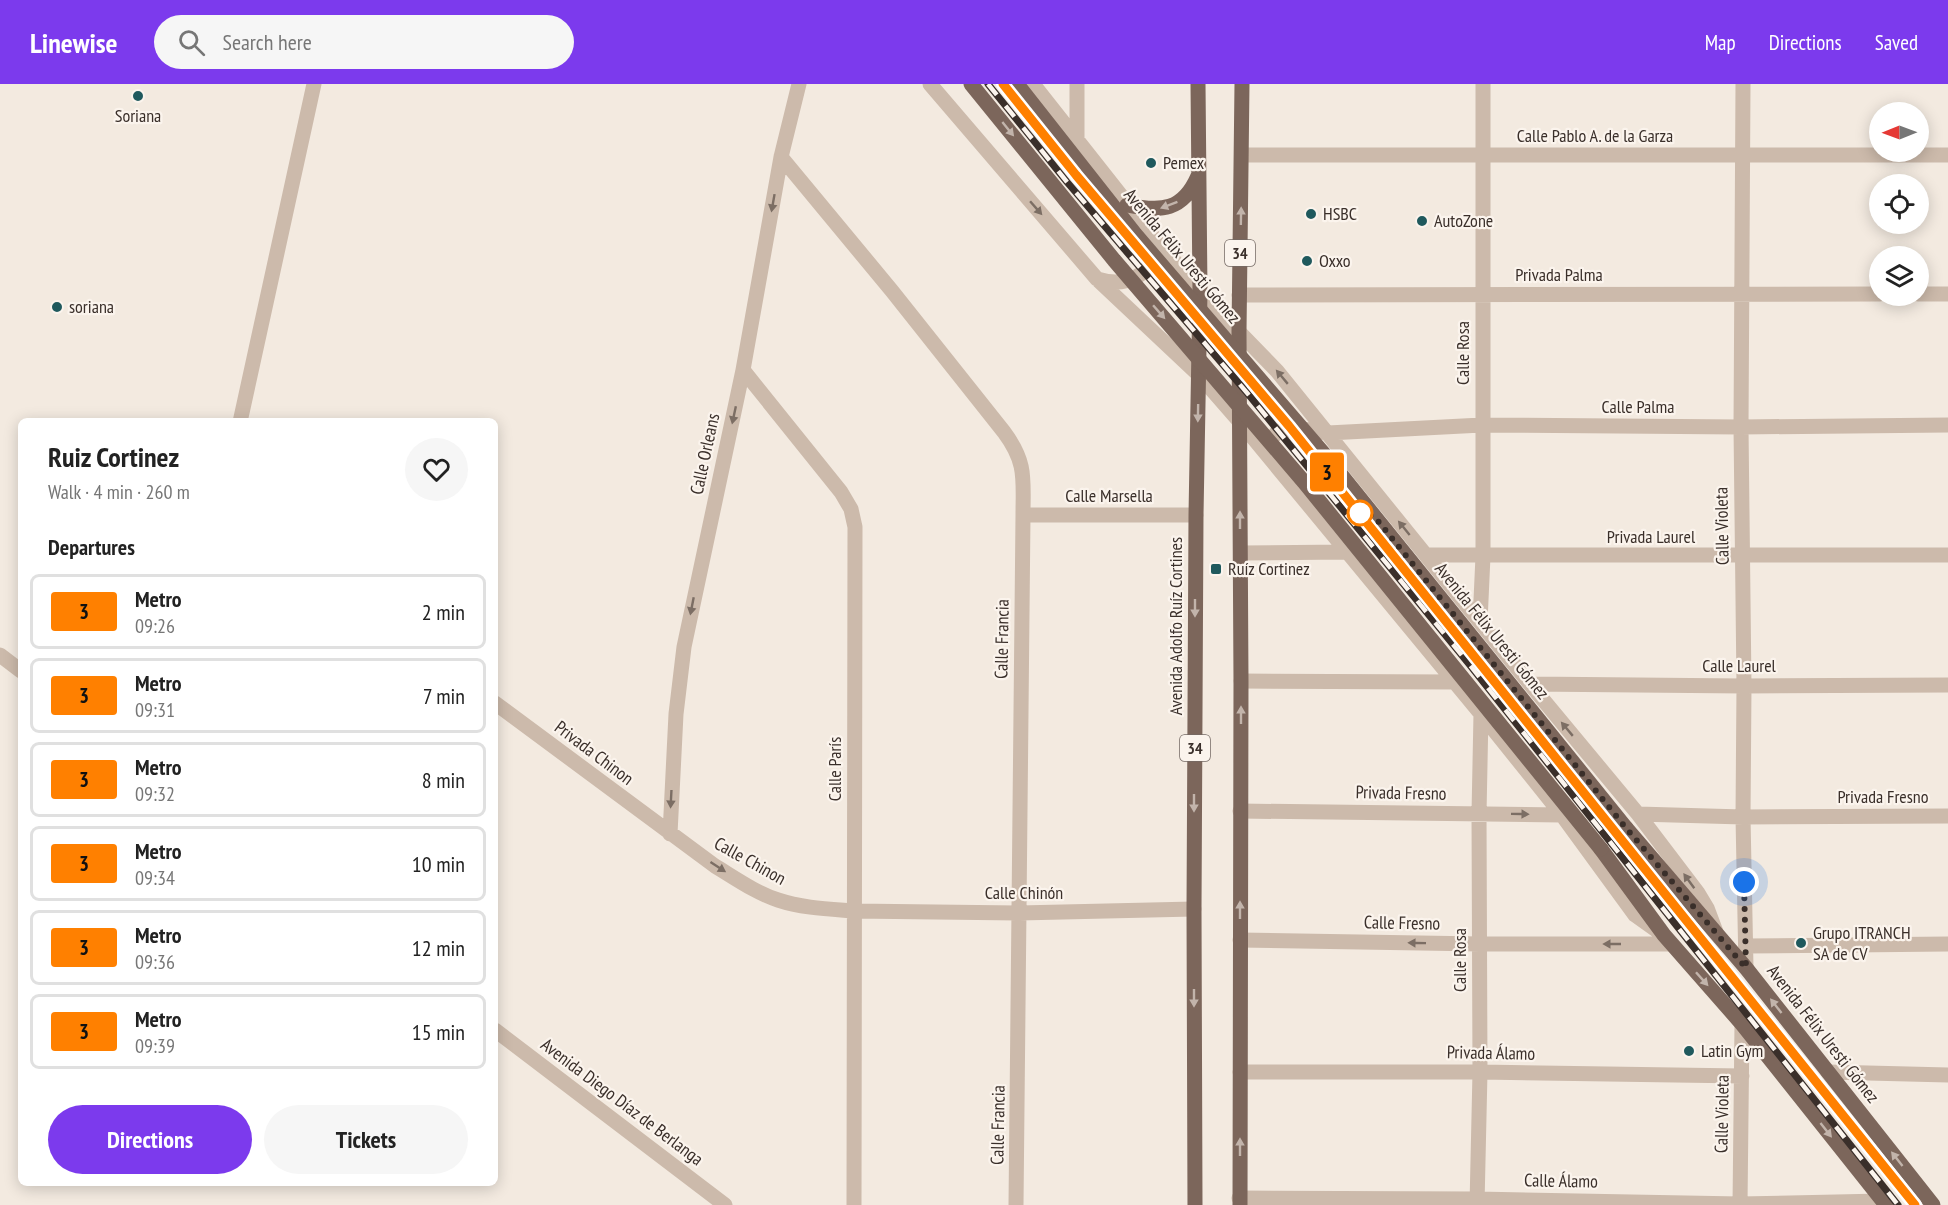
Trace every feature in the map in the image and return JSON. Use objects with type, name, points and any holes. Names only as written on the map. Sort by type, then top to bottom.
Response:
[{"type":"main road","points":[[971,84],[1114,260],[1304,482],[1601,849],[1667,939],[1742,1024],[1884,1203]]},
{"type":"main road","name":"Avenida Félix Uresti Gómez","points":[[1017,84],[1135,234],[1330,461],[1626,828],[1746,968],[1933,1205]]},
{"type":"main road","name":"Avenida Adolfo Ruíz Cortines","points":[[1195,1205],[1196,515],[1200,292],[1198,84]]},
{"type":"main road","name":"34","points":[[1240,1201],[1239,295],[1242,84]]},
{"type":"main road","points":[[1127,205],[1153,210],[1176,204],[1186,196],[1198,176]]},
{"type":"street","points":[[241,418],[314,84]]},
{"type":"street","name":"Calle Orleans","points":[[670,834],[676,714],[684,647],[743,370],[781,157],[799,84]]},
{"type":"street","points":[[930,84],[1097,279],[1198,375],[1239,422],[1481,714],[1562,815],[1635,915],[1667,939]]},
{"type":"street","points":[[1033,84],[1156,240],[1200,292],[1277,371],[1638,814],[1698,892],[1716,932]]},
{"type":"street","points":[[1077,84],[1077,141]]},
{"type":"street","name":"Calle Rosa","points":[[1480,622],[1483,556],[1483,84]]},
{"type":"street","name":"Calle Violeta","points":[[1743,84],[1741,427],[1746,968]]},
{"type":"street","name":"Calle Pablo A. de la Garza","points":[[1242,155],[1948,155]]},
{"type":"street","name":"Calle Francia","points":[[781,157],[892,291],[1017,450],[1022,464],[1016,1205]]},
{"type":"street","points":[[1097,279],[1109,283],[1132,280],[1150,263],[1155,252],[1156,240]]},
{"type":"street","name":"Privada Palma","points":[[1239,295],[1869,294]]},
{"type":"street","points":[[1929,294],[1948,294]]},
{"type":"street","name":"Calle París","points":[[743,370],[841,492],[851,509],[855,527],[854,1205]]},
{"type":"street","name":"Calle Palma","points":[[1269,458],[1268,443],[1278,430],[1302,429],[1328,433],[1482,425],[1741,427],[1948,425]]},
{"type":"street","name":"Calle Marsella","points":[[1023,515],[1196,515]]},
{"type":"street","points":[[1241,553],[1346,552]]},
{"type":"street","name":"Privada Laurel","points":[[1426,555],[1948,555]]},
{"type":"street","points":[[0,655],[18,669]]},
{"type":"street","points":[[1241,681],[1455,682]]},
{"type":"street","name":"Calle Laurel","points":[[1530,684],[1948,685]]},
{"type":"street","name":"Privada Chinon","points":[[498,705],[670,834]]},
{"type":"street","name":"Calle Rosa","points":[[1478,1202],[1481,714]]},
{"type":"street","name":"Privada Fresno","points":[[1240,812],[1562,815]]},
{"type":"street","name":"Privada Fresno","points":[[1638,814],[1743,817],[1948,816]]},
{"type":"street","name":"Calle Chinon","points":[[670,834],[715,866],[754,890],[777,900],[820,908],[854,911]]},
{"type":"street","name":"Calle Chinón","points":[[854,911],[1019,914],[1194,909]]},
{"type":"street","name":"Calle Fresno","points":[[1240,940],[1480,944],[1667,939]]},
{"type":"street","points":[[1746,946],[1948,944]]},
{"type":"street","name":"Calle Violeta","points":[[1740,1204],[1742,1024]]},
{"type":"street","name":"Avenida Diego Díaz de Berlanga","points":[[498,1032],[725,1205]]},
{"type":"street","name":"Privada Álamo","points":[[1240,1072],[1480,1071],[1742,1076]]},
{"type":"street","points":[[1828,1072],[1948,1075]]},
{"type":"street","name":"Calle Álamo","points":[[1240,1201],[1884,1203]]},
{"type":"railway","points":[[988,84],[1067,182],[1248,394],[1469,664],[1898,1205]]},
{"type":"railway","points":[[1003,84],[1076,175],[1289,426],[1915,1205]]},
{"type":"metro line","name":"3","points":[[1003,84],[1076,175],[1289,426],[1477,657],[1915,1205]]},
{"type":"place","name":"Soriana","points":[[138,96]]},
{"type":"place","name":"Pemex","points":[[1151,163]]},
{"type":"place","name":"HSBC","points":[[1311,214]]},
{"type":"place","name":"AutoZone","points":[[1422,221]]},
{"type":"place","name":"Oxxo","points":[[1307,261]]},
{"type":"place","name":"soriana","points":[[57,307]]},
{"type":"place","name":"Ruíz Cortinez","points":[[1216,569]]},
{"type":"place","name":"Grupo ITRANCH SA de CV","points":[[1801,943]]},
{"type":"place","name":"Latin Gym","points":[[1689,1051]]},
{"type":"route","points":[[1360,513],[1374,516],[1626,828],[1746,968],[1744,882]]}]
